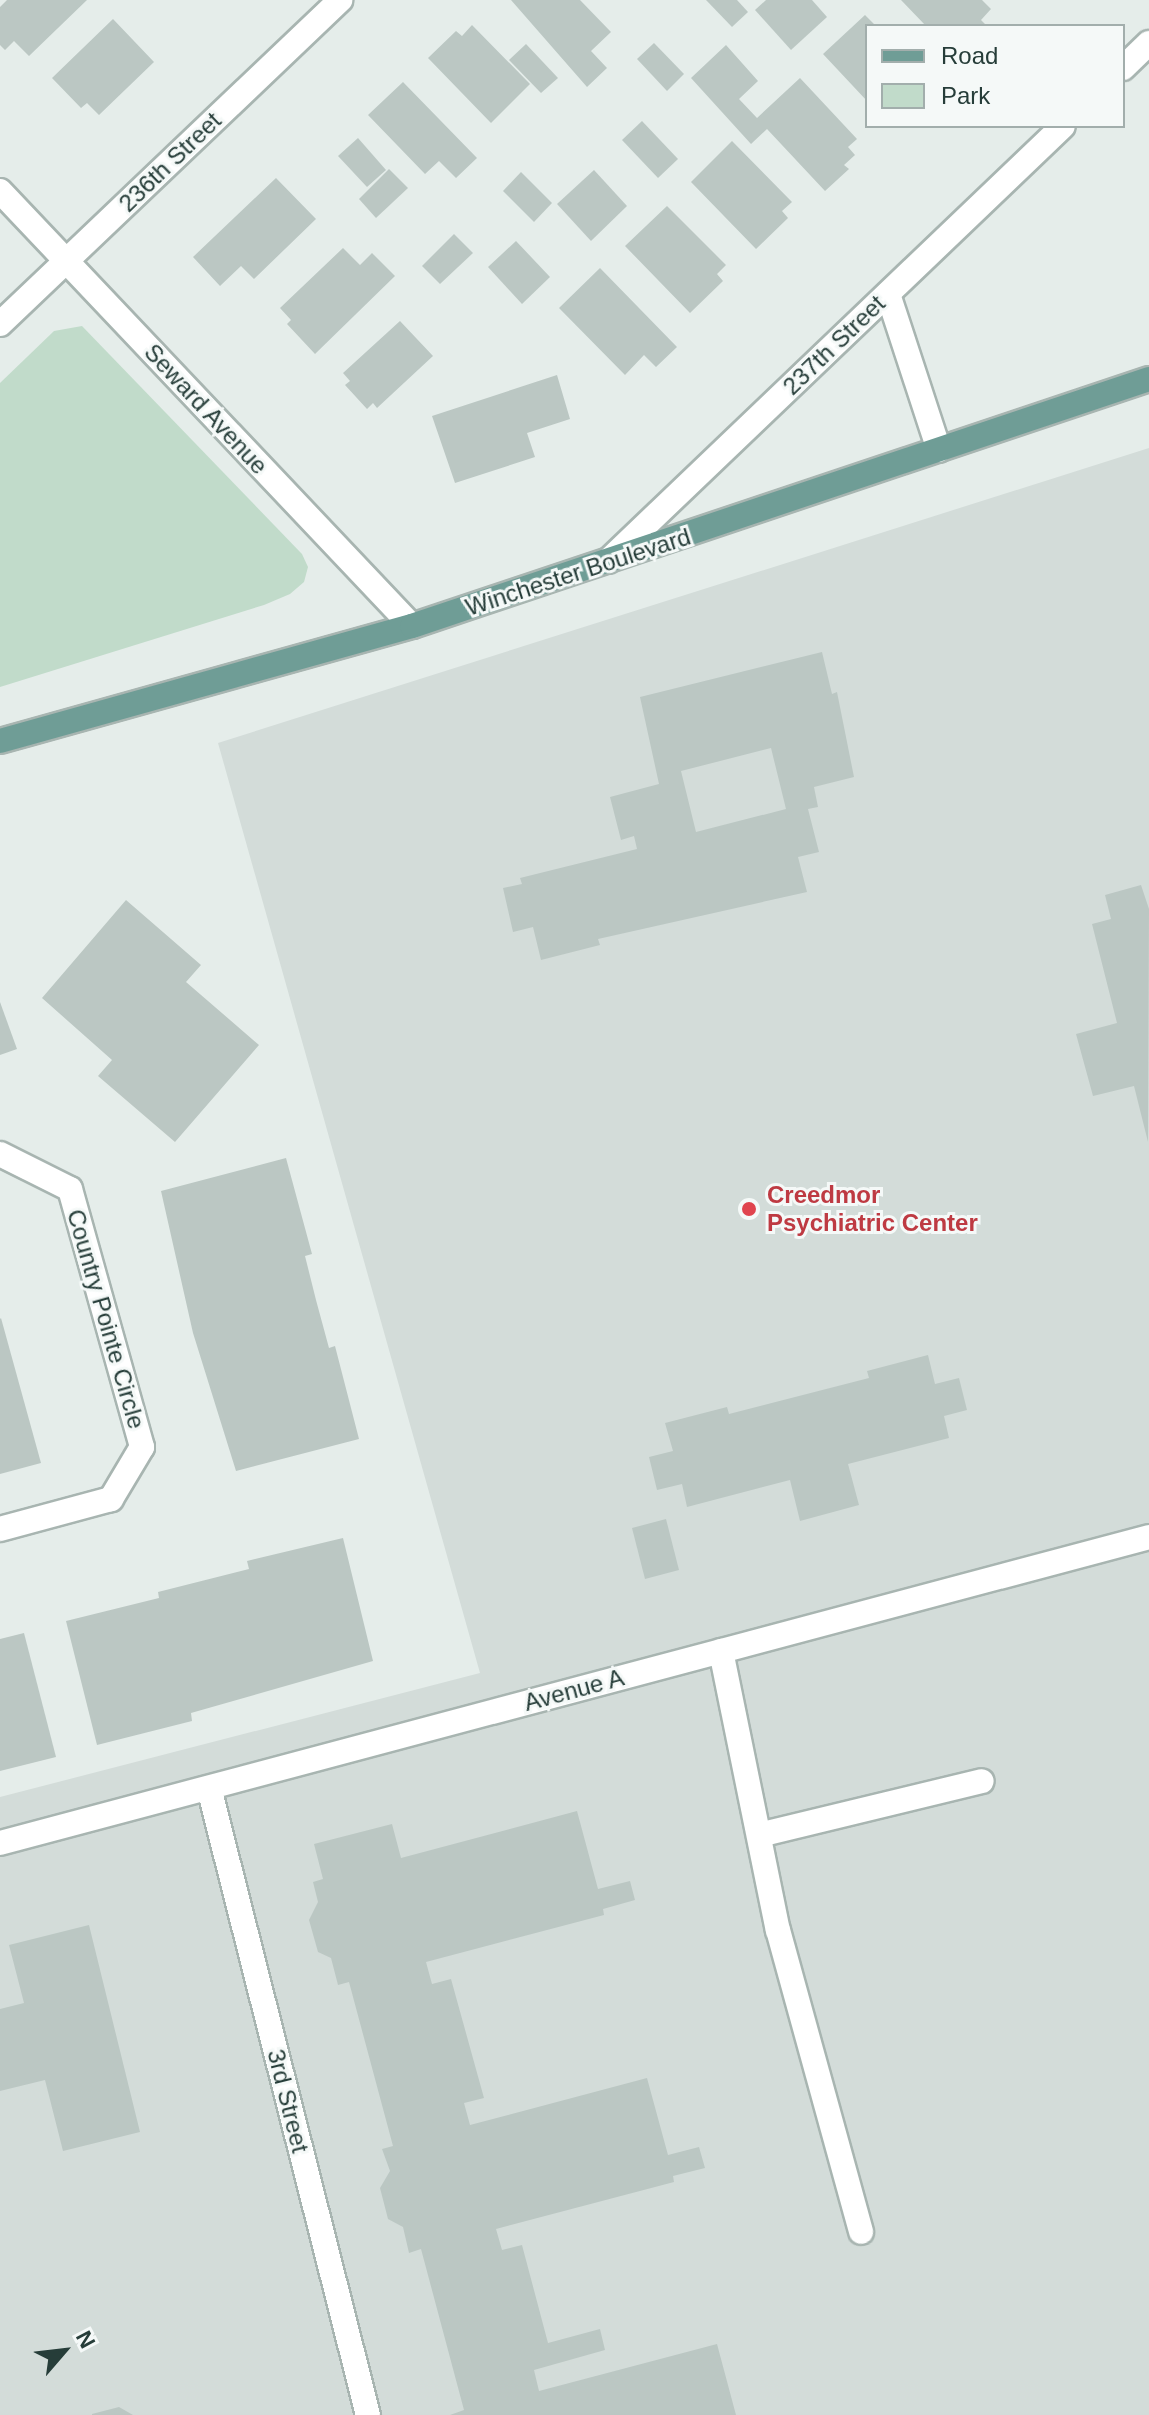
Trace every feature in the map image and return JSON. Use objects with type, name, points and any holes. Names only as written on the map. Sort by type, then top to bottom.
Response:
[{"type":"main road","name":"Winchester Boulevard","points":[[0,741],[412,626],[605,564],[1149,379]]},
{"type":"street","name":"236th Street","points":[[0,324],[340,0]]},
{"type":"street","points":[[1125,66],[1149,43]]},
{"type":"street","name":"237th Street","points":[[605,564],[1061,128]]},
{"type":"street","name":"Seward Avenue","points":[[0,191],[412,626]]},
{"type":"street","points":[[888,294],[939,450]]},
{"type":"street","name":"Country Pointe Circle","points":[[0,1154],[70,1189],[142,1447],[111,1499],[0,1529]]},
{"type":"street","name":"Avenue A","points":[[0,1843],[1149,1537]]},
{"type":"street","points":[[721,1651],[778,1930],[861,2232]]},
{"type":"street","points":[[759,1835],[982,1781]]},
{"type":"street","name":"3rd Street","points":[[209,1788],[368,2415]]},
{"type":"shaded area","name":"Creedmor Psychiatric Center","points":[[1149,448],[1149,2415],[0,2415],[0,1797],[480,1673],[218,743]]},
{"type":"green space","points":[[82,326],[302,554],[308,567],[304,582],[290,594],[264,605],[0,687],[0,383],[54,331]]},
{"type":"building","points":[[7,0],[87,0],[29,56],[14,41],[5,50],[0,45],[0,7]]},
{"type":"building","points":[[511,0],[580,0],[611,32],[591,51],[607,68],[587,87]]},
{"type":"building","points":[[706,0],[737,0],[748,12],[732,27]]},
{"type":"building","points":[[766,0],[812,0],[827,17],[791,50],[755,10]]},
{"type":"building","points":[[901,0],[982,0],[991,9],[981,20],[985,24],[924,24]]},
{"type":"building","points":[[865,15],[874,24],[865,24],[865,99],[823,54]]},
{"type":"building","points":[[113,19],[154,62],[99,115],[87,103],[81,108],[52,78]]},
{"type":"building","points":[[472,25],[530,84],[491,123],[428,58],[456,31],[462,36]]},
{"type":"building","points":[[654,43],[684,74],[667,91],[637,59]]},
{"type":"building","points":[[526,44],[558,78],[541,93],[509,60]]},
{"type":"building","points":[[726,45],[758,81],[739,99],[757,118],[800,78],[857,139],[848,147],[855,155],[844,165],[849,169],[825,191],[767,129],[751,144],[691,78]]},
{"type":"building","points":[[403,82],[477,158],[456,178],[439,161],[425,174],[368,115]]},
{"type":"building","points":[[642,121],[678,159],[658,178],[622,140]]},
{"type":"building","points":[[358,138],[386,170],[367,187],[338,156]]},
{"type":"building","points":[[732,141],[792,202],[782,211],[788,218],[756,249],[691,182]]},
{"type":"building","points":[[389,169],[408,188],[376,218],[359,199]]},
{"type":"building","points":[[594,170],[627,206],[591,241],[557,204]]},
{"type":"building","points":[[521,172],[552,203],[534,222],[503,191]]},
{"type":"building","points":[[276,178],[316,219],[254,279],[241,266],[220,286],[193,257]]},
{"type":"building","points":[[667,206],[726,265],[717,274],[723,281],[690,313],[625,246]]},
{"type":"building","points":[[454,234],[473,253],[440,284],[422,266]]},
{"type":"building","points":[[516,241],[550,277],[522,304],[488,267]]},
{"type":"building","points":[[343,248],[360,265],[372,253],[395,276],[315,354],[287,324],[291,320],[280,308]]},
{"type":"building","points":[[600,268],[677,347],[656,367],[644,355],[625,375],[559,308]]},
{"type":"building","points":[[400,321],[433,356],[377,408],[373,403],[367,409],[345,385],[350,381],[343,373]]},
{"type":"building","points":[[557,375],[570,419],[527,433],[535,457],[455,483],[432,416]]},
{"type":"building","points":[[822,652],[832,694],[837,692],[854,777],[814,787],[818,807],[808,809],[819,852],[798,857],[807,892],[598,939],[600,945],[541,960],[533,927],[513,932],[503,888],[522,884],[520,878],[637,849],[634,836],[621,840],[610,797],[659,784],[640,697]],"holes":[[[771,748],[786,809],[696,832],[681,771]]]},
{"type":"building","points":[[1141,885],[1149,909],[1148,1142],[1134,1086],[1093,1096],[1076,1034],[1117,1023],[1092,924],[1111,919],[1105,895]]},
{"type":"building","points":[[126,900],[201,965],[186,982],[259,1045],[175,1142],[98,1076],[112,1060],[42,998]]},
{"type":"building","points":[[0,1002],[17,1049],[0,1055]]},
{"type":"building","points":[[286,1158],[312,1254],[305,1256],[316,1300],[329,1348],[335,1346],[359,1439],[236,1471],[193,1333],[161,1191]]},
{"type":"building","points":[[0,1319],[41,1463],[0,1474]]},
{"type":"building","points":[[928,1355],[935,1384],[959,1378],[967,1410],[944,1416],[949,1438],[848,1464],[859,1505],[800,1521],[790,1480],[687,1507],[682,1484],[657,1490],[649,1457],[673,1451],[665,1423],[727,1407],[729,1414],[869,1378],[867,1371]]},
{"type":"building","points":[[666,1519],[679,1570],[645,1579],[632,1528]]},
{"type":"building","points":[[343,1538],[373,1661],[191,1713],[192,1721],[97,1745],[66,1621],[159,1598],[158,1592],[249,1569],[247,1561]]},
{"type":"building","points":[[24,1633],[56,1757],[0,1771],[0,1639]]},
{"type":"building","points":[[577,1811],[598,1889],[630,1881],[635,1900],[603,1909],[604,1915],[426,1962],[432,1984],[451,1979],[484,2098],[464,2103],[470,2125],[647,2078],[668,2155],[699,2147],[705,2168],[673,2176],[674,2182],[496,2229],[502,2250],[522,2245],[548,2343],[600,2329],[605,2350],[534,2370],[539,2391],[717,2344],[736,2415],[450,2415],[464,2410],[421,2249],[409,2253],[403,2227],[388,2219],[380,2188],[390,2171],[382,2149],[393,2146],[349,1982],[338,1985],[331,1958],[318,1952],[309,1920],[318,1902],[313,1882],[323,1879],[314,1844],[392,1824],[401,1858]]},
{"type":"building","points":[[89,1925],[140,2132],[63,2151],[45,2080],[0,2091],[0,2009],[24,2003],[9,1945]]},
{"type":"building","points":[[119,2407],[133,2415],[92,2415],[92,2414]]},
{"type":"place","name":"Creedmor Psychiatric Center","points":[[749,1209]]}]
